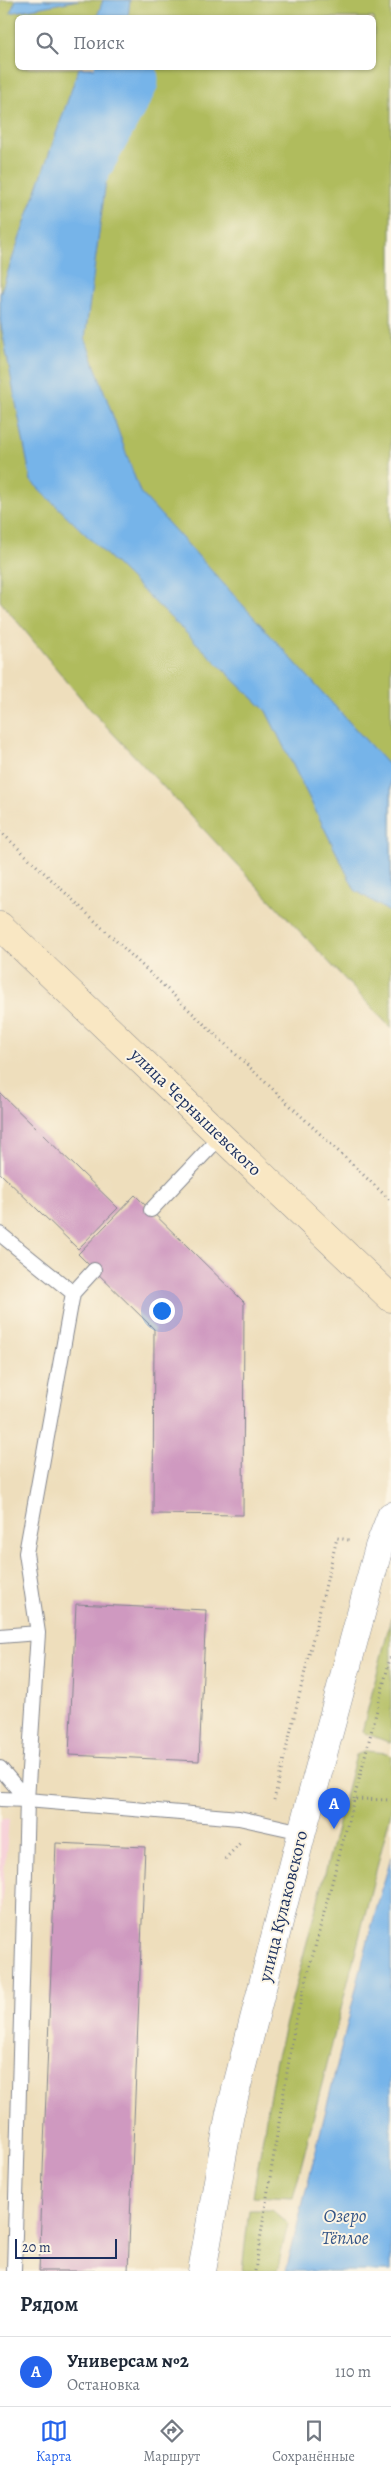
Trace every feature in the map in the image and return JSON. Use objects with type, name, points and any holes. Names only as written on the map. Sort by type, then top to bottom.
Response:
[{"type":"main road","name":"улица Чернышевского","points":[[0,926],[391,1298]]},
{"type":"street","name":"улица Кулаковского","points":[[202,2271],[230,2113],[302,1832],[379,1547],[391,1516]]},
{"type":"lane","points":[[150,1210],[220,1136]]},
{"type":"lane","points":[[0,1234],[73,1293]]},
{"type":"lane","points":[[14,2271],[27,1800],[38,1633],[26,1552],[73,1293],[94,1270]]},
{"type":"lane","points":[[0,1636],[38,1633]]},
{"type":"lane","points":[[0,1768],[27,1800]]},
{"type":"lane","points":[[0,1799],[141,1808],[239,1818],[302,1832]]},
{"type":"path","points":[[0,831],[391,1201]]},
{"type":"path","points":[[225,1859],[271,1812],[338,1538],[379,1547]]},
{"type":"path","points":[[255,2271],[295,2023],[391,1655]]},
{"type":"path","points":[[354,1799],[391,1800]]},
{"type":"shaded area","points":[[0,1818],[9,1819],[0,1921]]},
{"type":"green space","points":[[0,0],[391,0],[391,1028],[90,709],[0,601]]},
{"type":"green space","points":[[391,1618],[391,1743],[362,1732]]},
{"type":"green space","points":[[366,1751],[388,1753],[391,1756],[391,1812],[293,2198],[253,2196],[275,2064],[356,1755]]},
{"type":"green space","points":[[249,2210],[272,2210],[288,2224],[277,2271],[242,2271]]},
{"type":"water","points":[[16,0],[78,0],[10,13]]},
{"type":"water","points":[[103,0],[130,0],[128,15],[98,15]]},
{"type":"water","points":[[78,70],[121,70],[85,338],[140,492],[391,768],[391,913],[355,890],[266,711],[31,481],[0,320],[0,294]]},
{"type":"water","name":"Озеро Тёплое","points":[[391,1857],[391,2271],[286,2271],[370,1932]]},
{"type":"building","points":[[0,1093],[118,1208],[78,1249],[0,1173]]},
{"type":"building","points":[[135,1195],[244,1302],[243,1515],[153,1514],[154,1329],[78,1254]]},
{"type":"building","points":[[76,1604],[206,1610],[199,1761],[69,1755]]},
{"type":"building","points":[[56,1843],[145,1847],[128,2271],[39,2271]]},
{"type":"waterway","points":[[76,174],[128,80],[126,70]]},
{"type":"place","name":"Универсам №2","points":[[334,1829]]}]
